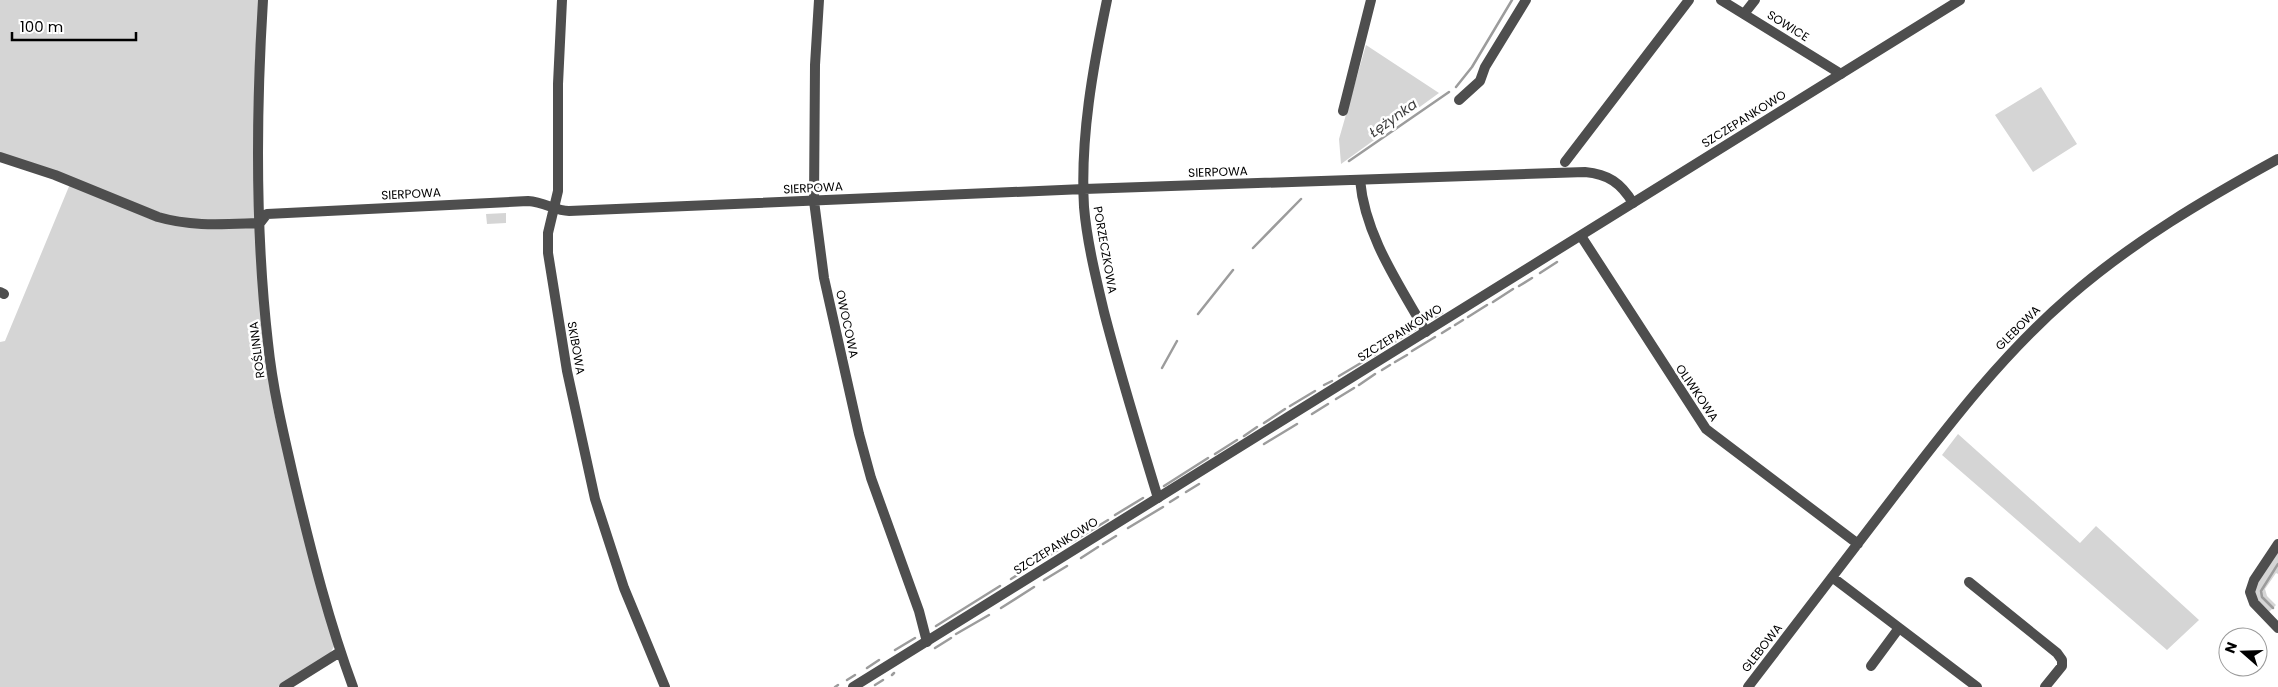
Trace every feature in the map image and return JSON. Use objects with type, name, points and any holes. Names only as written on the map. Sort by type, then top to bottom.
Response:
[{"type":"street","name":"ROŚLINNA","points":[[263,0],[260,52],[260,223],[266,325],[273,381],[307,534],[340,652],[353,687]]},
{"type":"street","name":"SKIBOWA","points":[[562,0],[558,84],[558,191],[556,208],[548,233],[548,253],[567,371],[589,475],[624,588],[665,687]]},
{"type":"street","name":"OWOCOWA","points":[[819,0],[815,65],[814,201],[829,304],[859,434],[872,478],[919,611],[927,642]]},
{"type":"street","name":"PORZECZKOWA","points":[[1107,0],[1090,96],[1084,189],[1087,228],[1100,296],[1158,498]]},
{"type":"street","points":[[1343,111],[1371,0]]},
{"type":"street","points":[[1459,100],[1480,81],[1486,67],[1526,0]]},
{"type":"street","points":[[1565,162],[1689,0]]},
{"type":"street","name":"SOWICE","points":[[1721,0],[1841,74]]},
{"type":"street","points":[[1744,14],[1755,0]]},
{"type":"street","name":"SZCZEPANKOWO","points":[[853,687],[1960,0]]},
{"type":"street","name":"SIERPOWA","points":[[0,157],[55,174],[130,206],[174,222],[208,225],[260,223],[267,214],[528,201],[548,204],[569,211],[1084,189],[1584,172],[1598,173],[1615,181],[1623,187],[1633,203]]},
{"type":"street","name":"GLEBOWA","points":[[1748,687],[1988,378],[2024,339],[2068,297],[2111,263],[2164,226],[2278,159]]},
{"type":"street","points":[[1360,180],[1378,248],[1426,332]]},
{"type":"street","name":"OLIWKOWA","points":[[1581,236],[1706,429],[1858,544]]},
{"type":"street","points":[[2278,544],[2254,580],[2250,592],[2254,603],[2278,628]]},
{"type":"street","points":[[1832,577],[1977,687]]},
{"type":"street","points":[[1969,582],[2057,653],[2062,660],[2062,666],[2045,687]]},
{"type":"street","points":[[1871,666],[1899,628]]},
{"type":"street","points":[[284,687],[340,652]]},
{"type":"shaded area","points":[[0,0],[261,0],[258,222],[180,220],[0,153]]},
{"type":"shaded area","points":[[1366,45],[1439,93],[1341,164],[1339,139]]},
{"type":"shaded area","points":[[2041,87],[2077,144],[2033,172],[1995,115]]},
{"type":"shaded area","points":[[70,184],[148,218],[257,227],[273,408],[299,520],[335,645],[329,655],[278,687],[0,687],[0,342],[5,341]]},
{"type":"shaded area","points":[[506,213],[506,223],[487,224],[486,214]]},
{"type":"shaded area","points":[[1958,434],[2080,543],[2096,526],[2199,620],[2167,650],[1942,455]]},
{"type":"shaded area","points":[[2278,550],[2278,574],[2276,573],[2265,589],[2267,596],[2276,605],[2269,612],[2256,602],[2254,588]]},
{"type":"waterway","name":"Łężynka","points":[[1456,87],[1472,67],[1512,0]]},
{"type":"waterway","name":"Łężynka","points":[[1349,161],[1449,92]]},
{"type":"waterway","name":"Łężynka","points":[[1253,248],[1301,199]]},
{"type":"waterway","points":[[1540,273],[1557,262]]},
{"type":"waterway","name":"Łężynka","points":[[1198,314],[1233,270]]},
{"type":"waterway","points":[[1519,286],[1532,278]]},
{"type":"waterway","points":[[1493,302],[1513,289]]},
{"type":"waterway","points":[[1468,317],[1487,305]]},
{"type":"waterway","points":[[1428,321],[1442,313]]},
{"type":"waterway","points":[[1455,325],[1463,320]]},
{"type":"waterway","points":[[1442,333],[1450,328]]},
{"type":"waterway","points":[[1383,349],[1416,329]]},
{"type":"waterway","points":[[1412,351],[1435,337]]},
{"type":"waterway","name":"Łężynka","points":[[1162,368],[1177,341]]},
{"type":"waterway","points":[[1339,376],[1376,354]]},
{"type":"waterway","points":[[1395,362],[1407,355]]},
{"type":"waterway","points":[[1382,370],[1390,365]]},
{"type":"waterway","points":[[1359,385],[1375,374]]},
{"type":"waterway","points":[[1324,385],[1332,381]]},
{"type":"waterway","points":[[1336,399],[1354,388]]},
{"type":"waterway","points":[[1290,406],[1315,391]]},
{"type":"waterway","points":[[1312,414],[1328,404]]},
{"type":"waterway","points":[[1264,423],[1285,409]]},
{"type":"waterway","points":[[1264,444],[1297,424]]},
{"type":"waterway","points":[[1244,436],[1257,427]]},
{"type":"waterway","points":[[1215,454],[1237,440]]},
{"type":"waterway","points":[[1164,486],[1208,458]]},
{"type":"waterway","points":[[1186,492],[1199,484]]},
{"type":"waterway","points":[[1170,502],[1178,497]]},
{"type":"waterway","points":[[1115,515],[1143,498]]},
{"type":"waterway","points":[[1128,528],[1163,507]]},
{"type":"waterway","points":[[1072,542],[1108,520]]},
{"type":"waterway","points":[[1103,544],[1116,536]]},
{"type":"waterway","points":[[1081,558],[1098,547]]},
{"type":"waterway","points":[[1041,561],[1058,550]]},
{"type":"waterway","points":[[2273,608],[2262,597],[2261,591],[2278,564]]},
{"type":"waterway","points":[[1044,580],[1067,566]]},
{"type":"waterway","points":[[1011,579],[1030,567]]},
{"type":"waterway","points":[[936,626],[1000,586]]},
{"type":"waterway","points":[[1001,608],[1034,587]]},
{"type":"waterway","points":[[956,634],[989,615]]},
{"type":"waterway","points":[[895,650],[915,638]]},
{"type":"waterway","points":[[935,648],[951,638]]},
{"type":"waterway","points":[[867,668],[879,660]]},
{"type":"waterway","points":[[847,680],[855,675]]},
{"type":"waterway","points":[[875,685],[883,680]]}]
